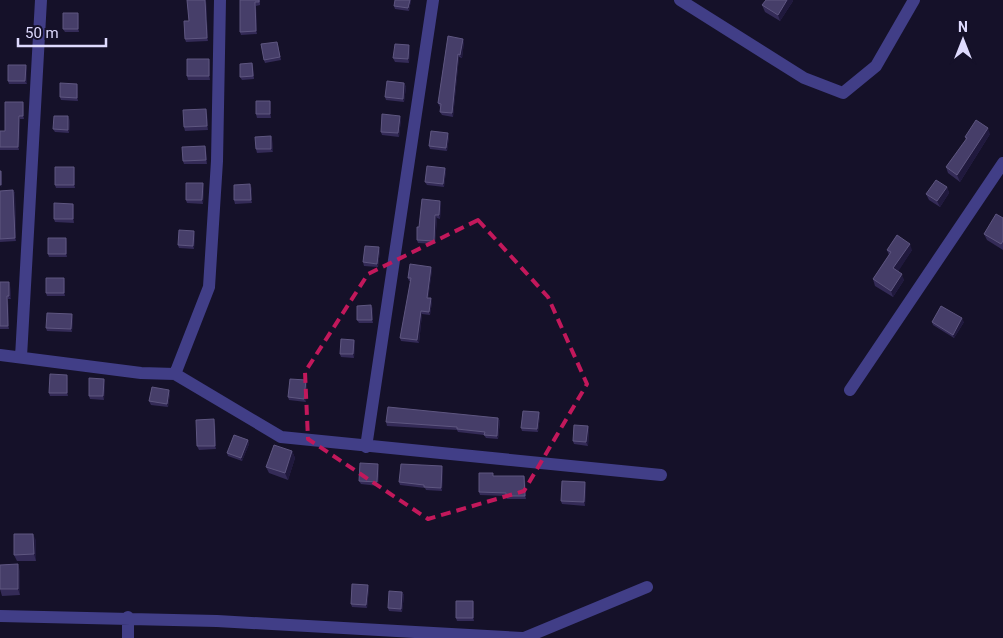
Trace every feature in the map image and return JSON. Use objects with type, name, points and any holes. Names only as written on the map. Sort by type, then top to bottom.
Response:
[{"type":"street","points":[[21,357],[41,0]]},
{"type":"street","points":[[175,374],[209,287],[217,161],[220,0]]},
{"type":"street","points":[[366,447],[433,0]]},
{"type":"street","points":[[680,0],[804,78],[843,92],[876,66],[914,0]]},
{"type":"street","points":[[850,390],[1003,163]]},
{"type":"street","points":[[0,355],[141,373],[175,374],[280,437],[660,475]]},
{"type":"street","points":[[0,616],[128,618],[330,633],[523,638],[647,588]]},
{"type":"street","points":[[128,618],[128,638]]},
{"type":"highlighted area","points":[[478,220],[548,297],[587,384],[524,491],[428,519],[308,439],[305,372],[368,274]]},
{"type":"building","points":[[187,0],[205,0],[207,38],[185,39],[184,21],[189,21]]},
{"type":"building","points":[[240,0],[259,0],[259,2],[255,2],[256,31],[240,32]]},
{"type":"building","points":[[395,0],[410,0],[408,8],[394,6]]},
{"type":"building","points":[[766,0],[787,0],[778,15],[762,5]]},
{"type":"building","points":[[63,13],[78,13],[78,29],[63,29]]},
{"type":"building","points":[[448,36],[463,39],[460,55],[458,54],[452,113],[440,112],[441,104],[438,103]]},
{"type":"building","points":[[277,42],[280,57],[264,60],[261,44]]},
{"type":"building","points":[[395,44],[409,45],[408,59],[393,58]]},
{"type":"building","points":[[187,59],[209,59],[209,76],[187,76]]},
{"type":"building","points":[[252,63],[253,76],[240,77],[240,64]]},
{"type":"building","points":[[8,65],[26,65],[25,81],[8,81]]},
{"type":"building","points":[[387,81],[404,83],[403,99],[385,97]]},
{"type":"building","points":[[60,83],[77,84],[77,98],[60,97]]},
{"type":"building","points":[[256,101],[270,101],[270,114],[256,114]]},
{"type":"building","points":[[5,102],[23,102],[23,116],[19,116],[18,147],[0,147],[0,131],[5,131]]},
{"type":"building","points":[[206,109],[207,126],[184,127],[183,110]]},
{"type":"building","points":[[382,114],[400,116],[398,133],[381,132]]},
{"type":"building","points":[[54,116],[68,116],[68,130],[53,129]]},
{"type":"building","points":[[976,120],[988,128],[957,175],[946,167],[967,138],[965,137]]},
{"type":"building","points":[[431,131],[448,133],[446,148],[429,146]]},
{"type":"building","points":[[271,136],[271,149],[256,149],[255,137]]},
{"type":"building","points":[[205,146],[206,160],[183,161],[182,147]]},
{"type":"building","points":[[427,166],[445,168],[443,184],[425,182]]},
{"type":"building","points":[[55,167],[74,167],[74,185],[55,185]]},
{"type":"building","points":[[936,180],[947,187],[937,201],[926,194]]},
{"type":"building","points":[[186,183],[203,183],[202,200],[186,200]]},
{"type":"building","points":[[250,184],[251,200],[234,200],[234,185]]},
{"type":"building","points":[[13,190],[15,238],[0,239],[0,191]]},
{"type":"building","points":[[422,199],[440,201],[439,215],[435,215],[434,241],[417,240],[417,227],[419,227]]},
{"type":"building","points":[[54,203],[73,204],[73,219],[54,219]]},
{"type":"building","points":[[996,214],[1003,218],[1003,241],[1001,244],[984,234]]},
{"type":"building","points":[[179,230],[194,231],[193,246],[178,245]]},
{"type":"building","points":[[897,235],[910,244],[893,268],[902,274],[891,291],[873,279],[891,252],[887,250]]},
{"type":"building","points":[[48,238],[66,238],[66,254],[48,254]]},
{"type":"building","points":[[365,246],[379,247],[377,264],[363,262]]},
{"type":"building","points":[[410,264],[431,267],[427,298],[431,298],[429,312],[421,311],[417,340],[400,338],[411,278],[408,278]]},
{"type":"building","points":[[46,278],[64,278],[64,293],[46,293]]},
{"type":"building","points":[[0,282],[9,282],[9,296],[7,296],[8,326],[0,326]]},
{"type":"building","points":[[371,305],[372,320],[357,320],[357,306]]},
{"type":"building","points":[[941,306],[962,318],[953,335],[932,322]]},
{"type":"building","points":[[47,313],[72,314],[71,329],[46,328]]},
{"type":"building","points":[[341,339],[354,340],[353,354],[340,354]]},
{"type":"building","points":[[50,374],[67,375],[67,393],[49,393]]},
{"type":"building","points":[[89,378],[104,379],[103,396],[89,396]]},
{"type":"building","points":[[290,379],[306,380],[304,399],[288,397]]},
{"type":"building","points":[[152,387],[169,390],[167,404],[149,401]]},
{"type":"building","points":[[388,407],[498,418],[497,436],[484,435],[485,432],[457,429],[457,427],[386,422]]},
{"type":"building","points":[[523,411],[539,412],[537,429],[521,428]]},
{"type":"building","points":[[214,419],[215,446],[197,446],[196,420]]},
{"type":"building","points":[[574,425],[588,426],[586,442],[573,441]]},
{"type":"building","points":[[234,435],[248,440],[241,458],[227,453]]},
{"type":"building","points":[[274,445],[292,451],[285,473],[266,467]]},
{"type":"building","points":[[360,463],[378,464],[377,482],[359,481]]},
{"type":"building","points":[[401,464],[442,466],[441,488],[399,482]]},
{"type":"building","points":[[479,473],[493,473],[493,476],[524,476],[525,496],[506,496],[506,493],[479,492]]},
{"type":"building","points":[[562,481],[585,482],[584,502],[561,501]]},
{"type":"building","points":[[14,534],[33,534],[34,554],[14,555]]},
{"type":"building","points":[[18,564],[18,589],[0,589],[0,565]]},
{"type":"building","points":[[352,584],[368,585],[366,605],[351,604]]},
{"type":"building","points":[[389,591],[402,592],[401,609],[388,608]]},
{"type":"building","points":[[456,601],[473,601],[473,618],[456,618]]}]
